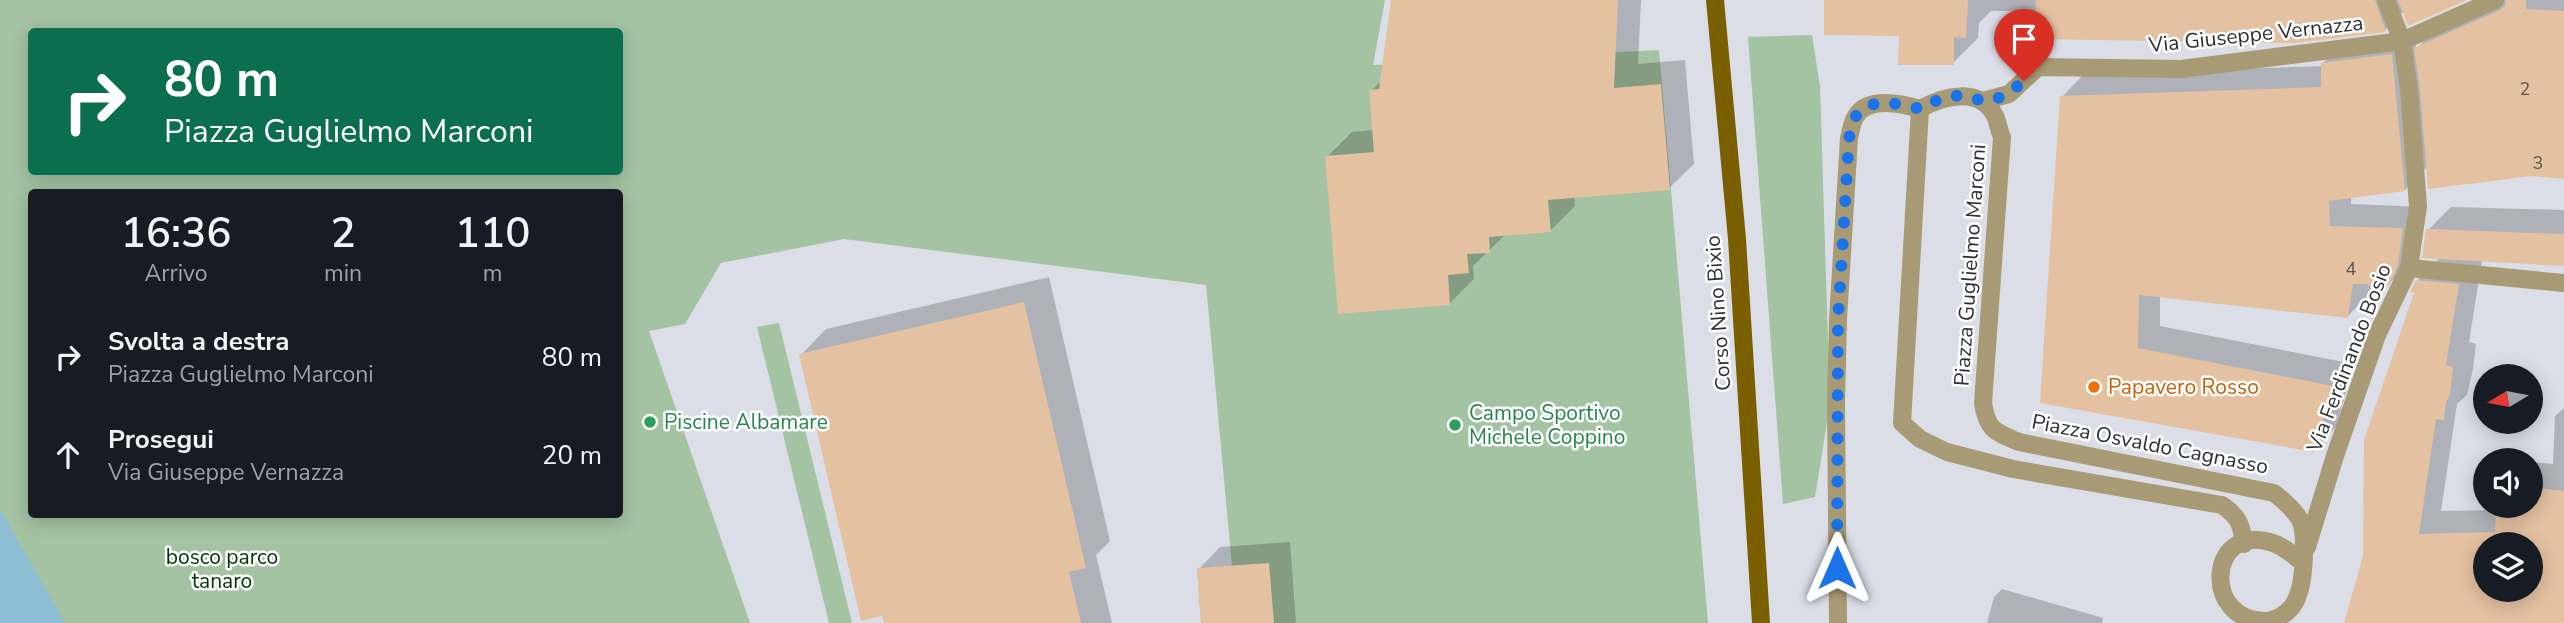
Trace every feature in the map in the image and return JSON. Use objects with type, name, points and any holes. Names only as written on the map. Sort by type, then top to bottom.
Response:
[{"type":"main road","name":"Corso Nino Bixio","points":[[1715,0],[1737,239],[1761,623]]},
{"type":"street","name":"Via Ferdinando Bosio","points":[[2302,562],[2334,456],[2377,335],[2409,268],[2418,206],[2409,90],[2402,41],[2386,0]]},
{"type":"street","name":"Via Giuseppe Vernazza","points":[[1983,101],[2009,94],[2038,67],[2181,69],[2402,41],[2495,0]]},
{"type":"street","points":[[1838,623],[1836,389],[1849,138],[1856,115],[1864,108],[1876,104],[1900,104],[1920,109],[1935,100],[1951,96],[1970,96],[1983,101]]},
{"type":"street","name":"Piazza Guglielmo Marconi","points":[[1983,101],[1994,115],[2002,138],[1983,402],[1986,420]]},
{"type":"street","points":[[1920,109],[1902,424],[1920,439],[1947,452],[2013,469],[2222,505],[2234,514],[2242,526],[2244,544]]},
{"type":"street","points":[[2409,268],[2564,284]]},
{"type":"street","name":"Piazza Osvaldo Cagnasso","points":[[1986,420],[1995,432],[2019,442],[2274,493],[2301,521],[2304,541],[2302,562]]},
{"type":"street","points":[[2267,541],[2279,545],[2302,562],[2299,594],[2283,615],[2270,622],[2247,621],[2228,608],[2222,598],[2219,574],[2224,561],[2232,551],[2244,544],[2267,541]]},
{"type":"green space","name":"Campo Sportivo Michele Coppino","points":[[0,0],[1385,0],[1373,65],[1659,50],[1708,623],[1201,623],[1197,568],[1232,566],[1206,285],[844,239],[721,263],[685,324],[649,331],[750,623],[57,623],[0,532]]},
{"type":"green space","points":[[1812,35],[1820,86],[1830,404],[1815,497],[1783,504],[1748,37]]},
{"type":"green space","points":[[779,323],[852,623],[829,623],[757,327]]},
{"type":"water","points":[[0,509],[65,623],[0,623]]},
{"type":"building","points":[[1391,0],[1618,0],[1614,88],[1661,84],[1670,190],[1548,200],[1551,232],[1489,237],[1490,253],[1467,254],[1469,273],[1448,275],[1450,305],[1338,314],[1325,156],[1374,152],[1369,90],[1379,89]]},
{"type":"building","points":[[1824,0],[1968,0],[1966,38],[1954,37],[1954,65],[1898,65],[1899,36],[1824,35]]},
{"type":"building","points":[[2036,0],[2375,0],[2386,32],[2293,43],[2034,39]]},
{"type":"building","points":[[2398,0],[2467,0],[2408,26]]},
{"type":"building","points":[[2506,0],[2526,0],[2526,9],[2564,11],[2564,179],[2532,176],[2428,189],[2414,48],[2500,10],[2505,6]]},
{"type":"building","points":[[2392,54],[2405,191],[2329,201],[2330,226],[2403,228],[2398,265],[2387,289],[2353,284],[2348,318],[2139,295],[2138,348],[2333,386],[2314,452],[2040,403],[2060,96],[2321,87],[2321,63]]},
{"type":"building","points":[[2426,229],[2564,234],[2564,266],[2422,258]]},
{"type":"building","points":[[2416,280],[2459,284],[2446,365],[2453,367],[2450,394],[2444,420],[2436,419],[2419,534],[2473,533],[2473,602],[2543,602],[2543,532],[2495,532],[2496,518],[2543,518],[2543,489],[2564,491],[2564,623],[2344,623],[2363,556],[2364,440],[2414,293],[2410,292]]},
{"type":"building","points":[[1024,302],[1086,568],[1069,572],[1081,623],[884,623],[882,616],[861,621],[799,354]]},
{"type":"building","points":[[1269,563],[1274,623],[1201,623],[1197,568]]},
{"type":"place","name":"Papavero Rosso","points":[[2094,387]]},
{"type":"place","name":"Piscine Albamare","points":[[650,422]]},
{"type":"place","name":"Campo Sportivo Michele Coppino","points":[[1455,425]]},
{"type":"route","points":[[1837,568],[1838,320],[1849,138],[1856,115],[1864,108],[1876,104],[1900,104],[1920,109],[1935,100],[1951,96],[1970,96],[1983,101],[2009,94],[2024,81]]},
{"type":"park label","name":"bosco parco tanaro","points":[[222,569]]}]
